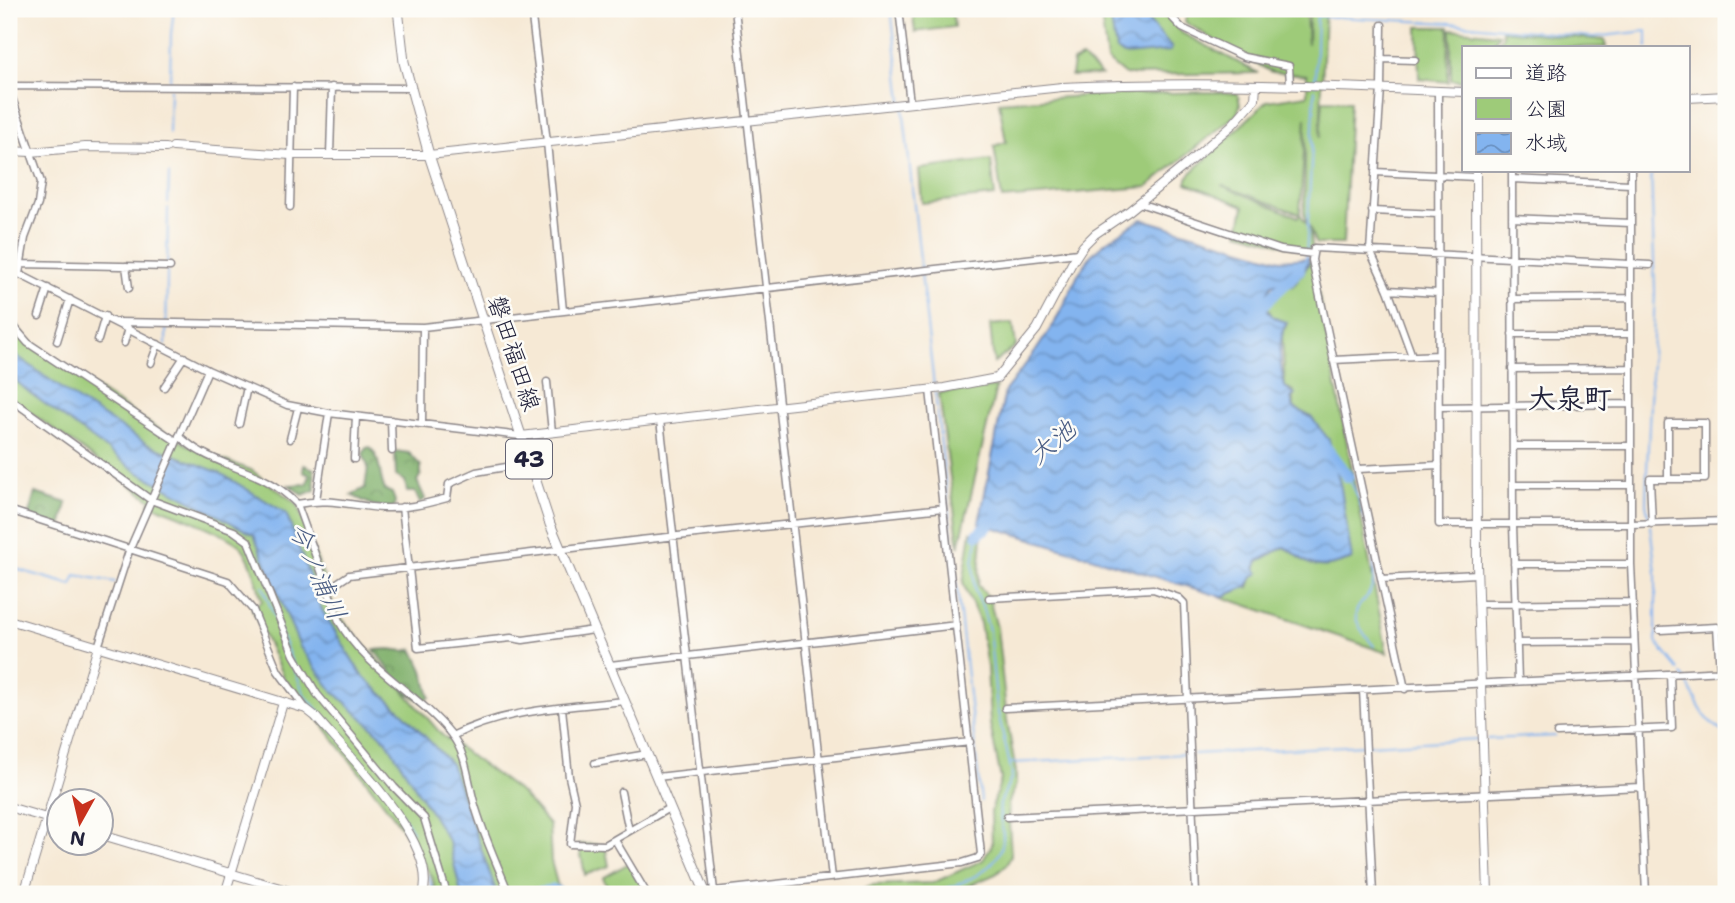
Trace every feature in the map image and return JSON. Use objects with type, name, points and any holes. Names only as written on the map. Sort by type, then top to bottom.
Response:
[{"type":"main road","name":"磐田福田線","points":[[398,9],[410,88],[429,155],[530,463],[561,551],[708,892]]},
{"type":"street","points":[[531,9],[563,311]]},
{"type":"street","points":[[735,9],[832,878]]},
{"type":"street","points":[[899,9],[910,103]]},
{"type":"street","points":[[1164,9],[1182,28],[1244,57],[1289,66],[1290,86]]},
{"type":"street","points":[[1382,25],[1381,88],[1370,251],[1388,290],[1412,356]]},
{"type":"street","points":[[1381,58],[1415,60]]},
{"type":"street","points":[[9,273],[19,274],[208,370],[287,405],[329,413],[521,436],[930,390],[997,378],[1037,329],[1078,253],[1095,234],[1139,203],[1233,124],[1255,99],[1256,85]]},
{"type":"street","points":[[9,151],[169,147],[291,155],[429,155],[1062,87],[1256,85],[1462,92]]},
{"type":"street","points":[[19,274],[25,238],[38,204],[41,182],[9,87],[410,88]]},
{"type":"street","points":[[290,206],[292,87]]},
{"type":"street","points":[[330,155],[332,87]]},
{"type":"street","points":[[1438,91],[1439,524],[1726,521]]},
{"type":"street","points":[[1690,98],[1726,96]]},
{"type":"street","points":[[1375,172],[1438,176],[1476,173],[1477,574],[1488,894]]},
{"type":"street","points":[[1512,172],[1513,525],[1518,681]]},
{"type":"street","points":[[1631,172],[1631,564],[1646,894]]},
{"type":"street","points":[[1512,179],[1631,184]]},
{"type":"street","points":[[1139,203],[1281,250],[1313,254]]},
{"type":"street","points":[[1372,211],[1438,214]]},
{"type":"street","points":[[1512,218],[1631,223]]},
{"type":"street","points":[[1405,689],[1312,260],[1314,248],[1650,265]]},
{"type":"street","points":[[116,322],[423,327],[1078,253]]},
{"type":"street","points":[[21,264],[167,266]]},
{"type":"street","points":[[126,266],[129,288]]},
{"type":"street","points":[[39,316],[48,288]]},
{"type":"street","points":[[1388,290],[1438,293]]},
{"type":"street","points":[[1512,299],[1631,298]]},
{"type":"street","points":[[57,341],[70,299]]},
{"type":"street","points":[[98,340],[105,316]]},
{"type":"street","points":[[9,321],[27,343],[177,440],[266,478],[297,504],[339,621],[349,639],[452,736],[469,773],[472,795],[509,894]]},
{"type":"street","points":[[422,424],[423,327]]},
{"type":"street","points":[[124,343],[128,328]]},
{"type":"street","points":[[1512,334],[1631,334]]},
{"type":"street","points":[[151,363],[158,344]]},
{"type":"street","points":[[1333,360],[1438,355]]},
{"type":"street","points":[[164,387],[184,357]]},
{"type":"street","points":[[1512,369],[1631,368]]},
{"type":"street","points":[[57,788],[129,551],[208,370]]},
{"type":"street","points":[[547,382],[552,432]]},
{"type":"street","points":[[239,424],[247,387]]},
{"type":"street","points":[[660,421],[701,773],[708,892],[832,878],[962,863],[978,858],[981,854],[930,390]]},
{"type":"street","points":[[9,398],[152,496],[234,531],[248,541],[294,655],[317,694],[388,780],[424,818],[447,894]]},
{"type":"street","points":[[1438,407],[1631,404]]},
{"type":"street","points":[[290,439],[298,408]]},
{"type":"street","points":[[316,500],[329,413]]},
{"type":"street","points":[[354,459],[356,416]]},
{"type":"street","points":[[391,420],[392,451]]},
{"type":"street","points":[[1652,523],[1650,479],[1668,479],[1704,479],[1704,423],[1668,424],[1668,479]]},
{"type":"street","points":[[1513,446],[1631,446]]},
{"type":"street","points":[[297,504],[316,500],[339,500],[382,508],[417,507],[447,498],[449,484],[476,472],[530,463]]},
{"type":"street","points":[[1358,470],[1439,465]]},
{"type":"street","points":[[1513,485],[1631,485]]},
{"type":"street","points":[[402,508],[418,648],[511,638],[523,640],[594,630]]},
{"type":"street","points":[[337,583],[349,575],[943,508]]},
{"type":"street","points":[[9,510],[228,581],[253,610],[278,671],[306,709],[323,725],[400,815],[416,845],[426,885],[423,894]]},
{"type":"street","points":[[1514,564],[1631,564]]},
{"type":"street","points":[[1381,579],[1477,574]]},
{"type":"street","points":[[989,598],[1153,589],[1179,597],[1184,603],[1196,894]]},
{"type":"street","points":[[1478,604],[1632,602]]},
{"type":"street","points":[[9,620],[306,709]]},
{"type":"street","points":[[610,665],[957,625]]},
{"type":"street","points":[[1005,708],[1723,671],[1717,627],[1660,630]]},
{"type":"street","points":[[1516,643],[1634,642]]},
{"type":"street","points":[[1558,733],[1671,728],[1670,674]]},
{"type":"street","points":[[1363,690],[1373,894]]},
{"type":"street","points":[[452,736],[475,724],[500,716],[625,701]]},
{"type":"street","points":[[225,894],[283,703]]},
{"type":"street","points":[[562,708],[569,778],[575,803],[570,844],[605,845],[670,808]]},
{"type":"street","points":[[657,777],[970,742]]},
{"type":"street","points":[[595,763],[647,754]]},
{"type":"street","points":[[1007,817],[1640,787]]},
{"type":"street","points":[[621,792],[629,831]]},
{"type":"street","points":[[9,807],[46,818]]},
{"type":"street","points":[[24,894],[46,825]]},
{"type":"street","points":[[116,839],[300,894]]},
{"type":"street","points":[[615,840],[647,894]]},
{"type":"green space","points":[[912,9],[952,9],[954,27],[915,32]]},
{"type":"green space","points":[[1100,9],[1161,9],[1182,33],[1258,73],[1125,75],[1107,60]]},
{"type":"green space","points":[[1188,9],[1237,9],[1306,15],[1308,44],[1309,13],[1286,9],[1325,9],[1320,138],[1323,100],[1350,101],[1343,244],[1316,244],[1309,226],[1313,251],[1239,232],[1244,206],[1187,183],[1190,174],[1267,101],[1307,95],[1307,75],[1272,72],[1185,22]],"holes":[[[1306,118],[1304,212],[1308,226],[1300,214]],[[1221,185],[1300,214],[1298,217]]]},
{"type":"green space","points":[[1418,27],[1449,27],[1448,82],[1419,79]]},
{"type":"green space","points":[[1451,29],[1499,34],[1492,46],[1462,46],[1462,81],[1451,80]]},
{"type":"green space","points":[[1502,30],[1604,40],[1606,46],[1496,46],[1503,36]]},
{"type":"green space","points":[[1082,58],[1101,75],[1071,76],[1073,62]]},
{"type":"green space","points":[[1110,94],[1238,94],[1240,105],[1237,114],[1147,187],[1002,199],[994,146],[1006,142],[999,102]]},
{"type":"green space","points":[[991,160],[995,196],[922,203],[919,169]]},
{"type":"green space","points":[[1312,260],[1387,653],[1222,597],[1248,586],[1249,588],[1258,561],[1284,547],[1305,561],[1319,566],[1330,566],[1352,559],[1311,417],[1294,408],[1294,391],[1285,387],[1282,335],[1287,323],[1272,317],[1266,302],[1269,289],[1293,286]]},
{"type":"green space","points":[[9,312],[28,343],[158,429],[203,453],[251,470],[297,504],[336,612],[442,735],[521,793],[549,825],[551,861],[558,887],[568,894],[436,894],[432,877],[395,818],[308,706],[285,681],[252,608],[262,601],[252,567],[243,549],[214,531],[149,504],[151,500],[9,397]]},
{"type":"green space","points":[[1013,323],[1016,346],[994,363],[990,325]]},
{"type":"green space","points":[[996,387],[959,547],[939,393]]},
{"type":"green space","points":[[370,447],[376,457],[385,490],[392,493],[394,508],[376,507],[351,495],[365,488],[368,467],[363,454],[366,448]]},
{"type":"green space","points":[[395,451],[409,453],[421,466],[417,481],[425,499],[420,503],[415,492],[407,492],[405,481],[396,476]]},
{"type":"green space","points":[[304,465],[314,469],[315,490],[303,495],[289,485],[307,484],[310,475],[303,472]]},
{"type":"green space","points":[[35,493],[67,503],[61,528],[28,517]]},
{"type":"green space","points":[[971,532],[982,538],[978,585],[989,598],[997,628],[1007,720],[1016,772],[1016,784],[1008,804],[1011,856],[996,874],[950,894],[854,894],[871,885],[933,883],[983,860],[992,845],[991,811],[1001,779],[990,724],[987,667],[980,623],[963,583]]},
{"type":"green space","points":[[413,649],[423,670],[430,697],[423,702],[408,693],[374,650]]},
{"type":"green space","points":[[579,844],[605,845],[609,866],[585,875]]},
{"type":"green space","points":[[629,863],[646,893],[611,894],[603,878]]},
{"type":"water","points":[[1109,9],[1138,9],[1172,48],[1170,51],[1124,55],[1116,50]]},
{"type":"water","points":[[1142,219],[1280,260],[1309,258],[1304,272],[1296,279],[1272,285],[1266,304],[1274,317],[1287,322],[1282,337],[1281,362],[1285,387],[1295,394],[1291,398],[1294,408],[1311,417],[1329,440],[1341,488],[1352,559],[1330,566],[1319,566],[1308,563],[1284,547],[1258,561],[1255,568],[1259,573],[1252,577],[1248,586],[1222,597],[979,523],[1005,391],[1055,322],[1079,273],[1092,254]]},
{"type":"water","points":[[9,350],[79,401],[149,445],[220,473],[286,513],[322,610],[361,674],[405,715],[451,764],[497,894],[461,894],[449,842],[386,740],[332,690],[300,647],[254,535],[139,473],[30,393],[9,375]]},
{"type":"waterway","points":[[170,83],[174,9]]},
{"type":"waterway","points":[[891,9],[902,101]]},
{"type":"waterway","points":[[1315,85],[1317,9]]},
{"type":"waterway","points":[[1317,16],[1451,23],[1593,37],[1647,31],[1647,46]]},
{"type":"waterway","points":[[169,133],[170,89]]},
{"type":"waterway","points":[[1306,259],[1315,90]]},
{"type":"waterway","points":[[903,106],[921,268]]},
{"type":"waterway","points":[[1649,518],[1646,504],[1655,292],[1651,172]]},
{"type":"waterway","points":[[168,203],[169,174]]},
{"type":"waterway","points":[[166,344],[168,208]]},
{"type":"waterway","name":"大池","points":[[1255,313],[1299,270]]},
{"type":"waterway","points":[[921,273],[934,386]]},
{"type":"waterway","points":[[935,392],[981,801]]},
{"type":"waterway","name":"大池","points":[[1323,444],[1348,477]]},
{"type":"waterway","points":[[1348,477],[1367,525],[1373,552],[1372,587],[1356,613],[1362,631],[1374,646]]},
{"type":"waterway","name":"大池","points":[[978,534],[999,516]]},
{"type":"waterway","points":[[1650,526],[1656,572],[1656,642],[1679,670]]},
{"type":"waterway","points":[[933,894],[978,874],[996,858],[1003,836],[1000,804],[1012,774],[997,708],[989,630],[975,591],[973,562],[978,534]]},
{"type":"waterway","points":[[9,567],[72,585],[76,575],[115,582]]},
{"type":"waterway","points":[[263,587],[304,694],[362,763]]},
{"type":"waterway","points":[[1682,675],[1709,721],[1726,734]]},
{"type":"waterway","points":[[1487,739],[1555,736]]},
{"type":"waterway","points":[[1368,745],[1478,739]]},
{"type":"waterway","points":[[1194,754],[1363,745]]},
{"type":"waterway","points":[[1011,763],[1188,754]]},
{"type":"waterway","points":[[396,806],[412,831]]},
{"type":"waterway","points":[[428,875],[434,894]]},
{"type":"waterway","points":[[537,894],[553,890],[560,894]]},
{"type":"waterway","points":[[870,894],[903,894]]},
{"type":"district","name":"大泉町","points":[[1570,398]]},
{"type":"water label","name":"今ノ浦川","points":[[318,571]]}]
